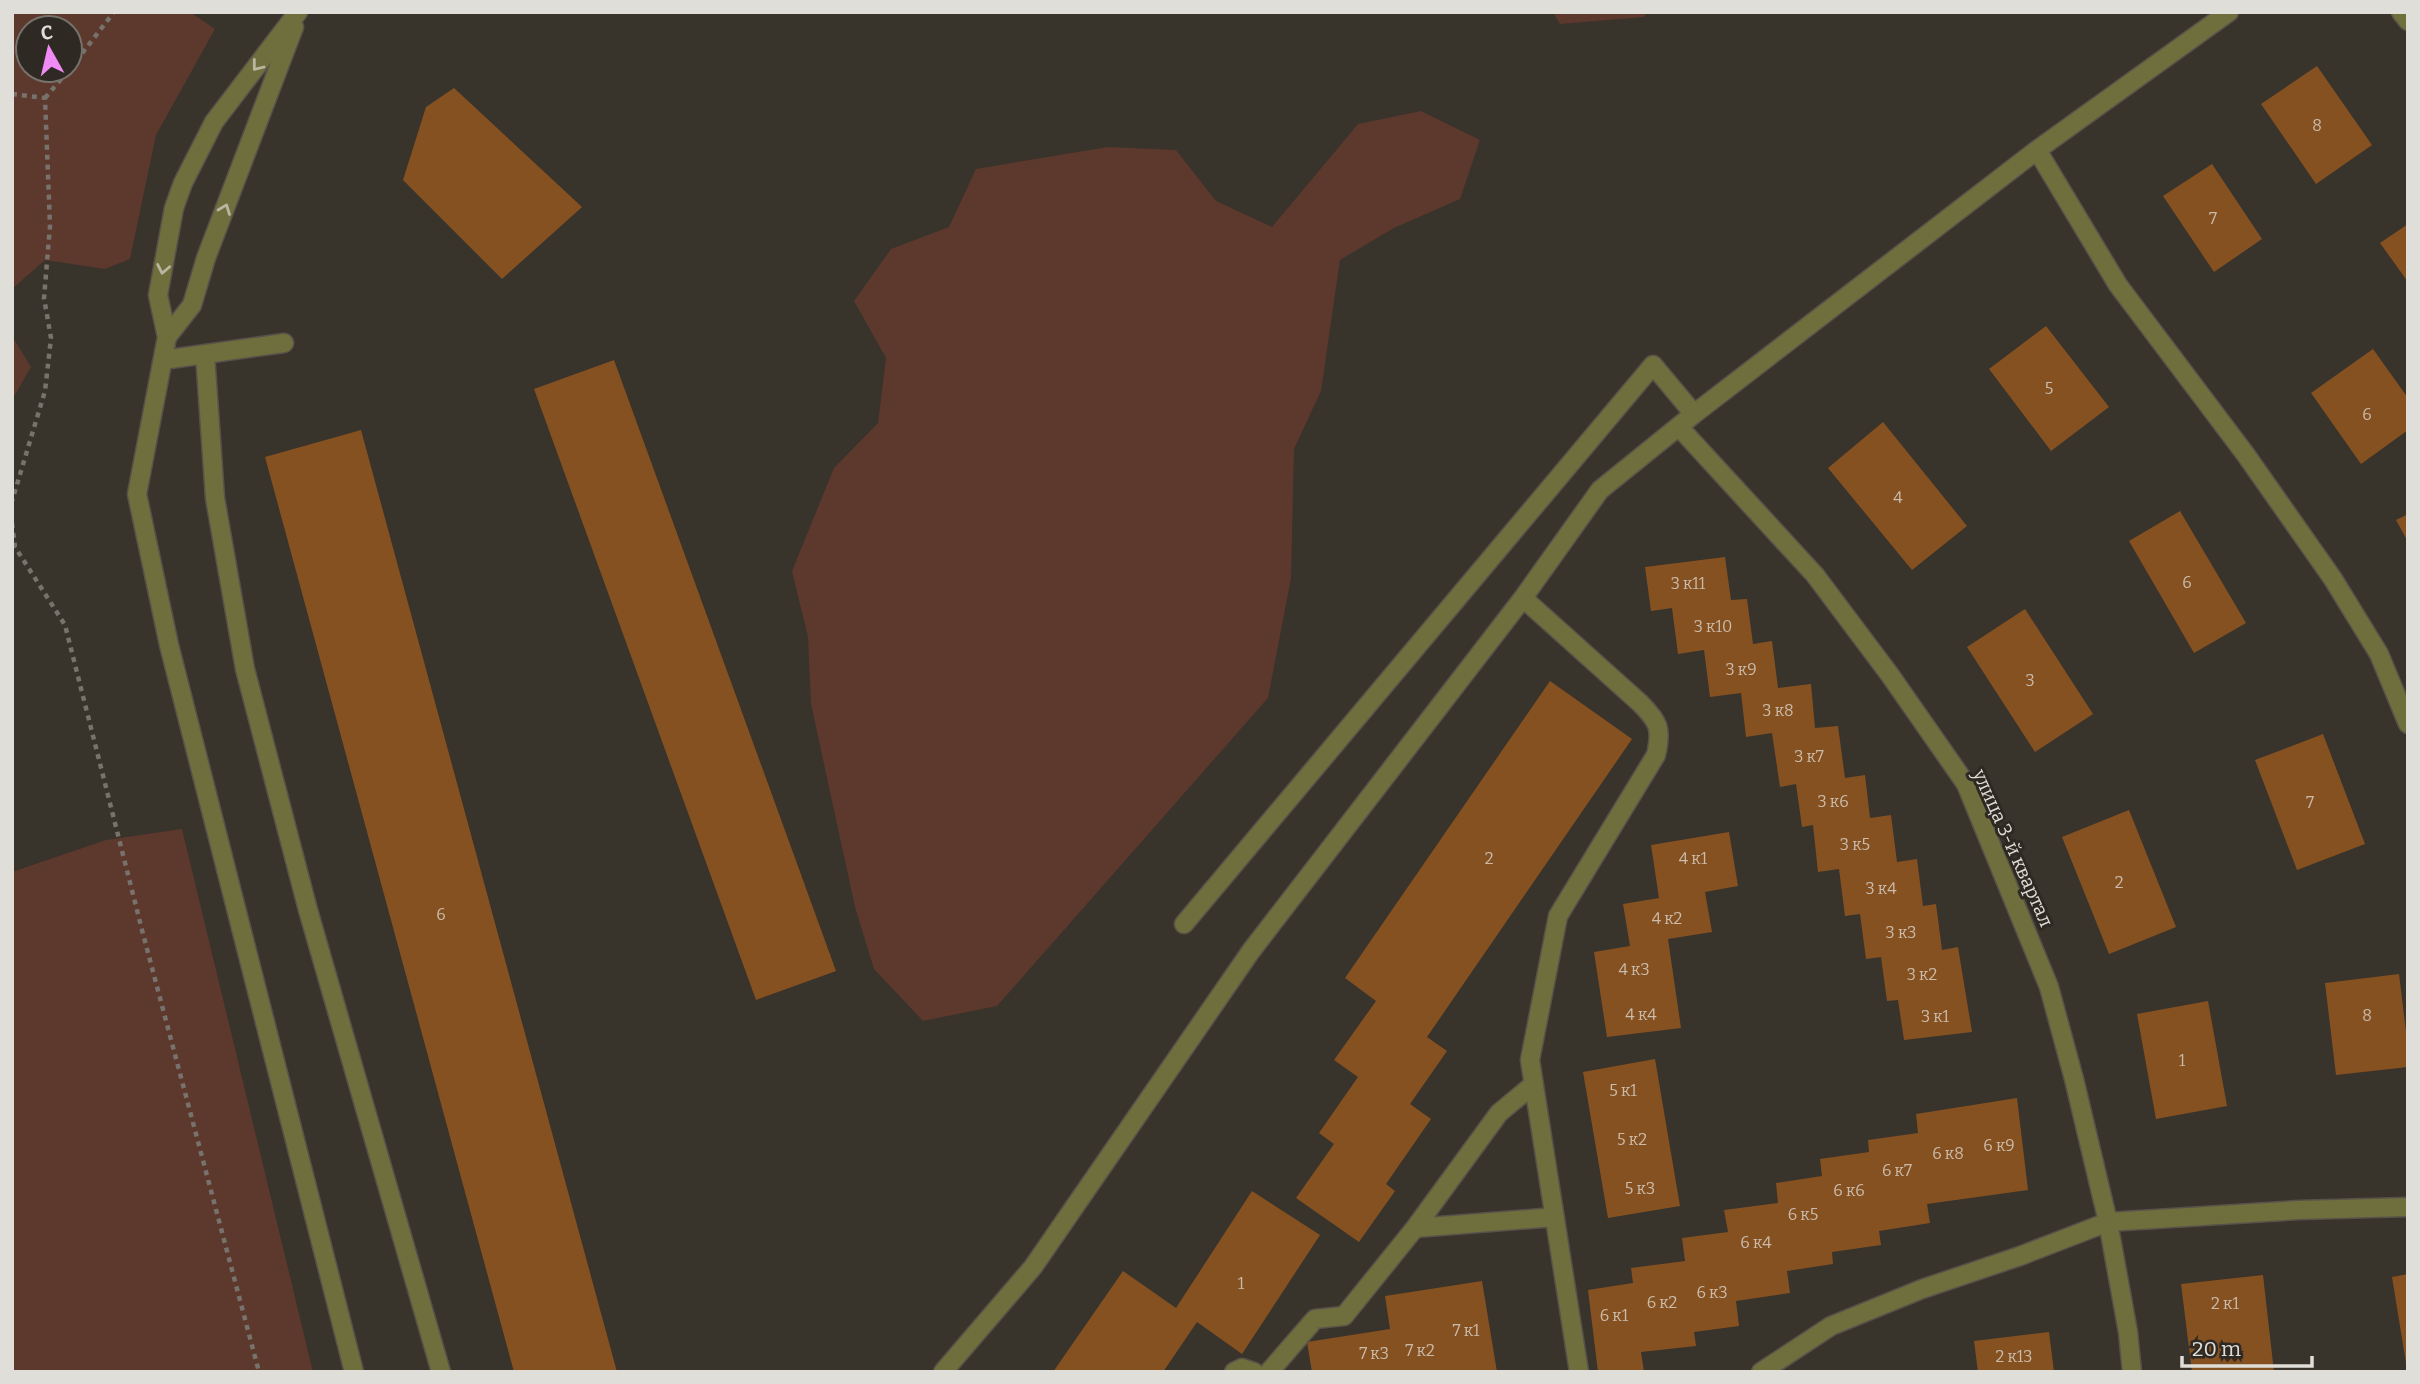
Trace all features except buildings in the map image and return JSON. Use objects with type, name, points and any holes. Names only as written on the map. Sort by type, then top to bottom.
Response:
[{"type":"street","points":[[167,337],[192,305],[206,258],[299,12]]},
{"type":"street","points":[[299,12],[214,122],[183,183],[174,208],[158,295],[167,337],[137,494],[169,645],[354,1372]]},
{"type":"street","points":[[943,1372],[1033,1267],[1251,951],[1523,598],[1600,490],[1694,414],[2037,150],[2229,12]]},
{"type":"street","points":[[2401,12],[2408,21]]},
{"type":"street","points":[[2037,150],[2118,285],[2246,455],[2333,579],[2379,654],[2408,724]]},
{"type":"street","points":[[163,360],[284,343]]},
{"type":"street","points":[[205,354],[215,498],[245,669],[308,910],[440,1372]]},
{"type":"street","points":[[1184,924],[1653,365],[1694,414]]},
{"type":"street","name":"улица 3-й квартал","points":[[1679,427],[1815,575],[1966,784],[2049,988],[2108,1222],[2128,1332],[2132,1372]]},
{"type":"street","points":[[1523,598],[1640,703],[1654,717],[1661,734],[1656,755],[1558,916],[1530,1060],[1579,1372]]},
{"type":"street","points":[[1269,1372],[1315,1319],[1344,1316],[1415,1228],[1499,1113],[1534,1084]]},
{"type":"street","points":[[1761,1372],[1831,1326],[1922,1289],[2020,1256],[2108,1222],[2299,1210],[2408,1207]]},
{"type":"street","points":[[1415,1228],[1555,1217]]},
{"type":"street","points":[[1234,1372],[1242,1368],[1254,1372]]},
{"type":"path","points":[[84,50],[114,12]]},
{"type":"path","points":[[12,501],[45,391],[51,338],[44,298],[50,226],[45,98],[57,84]]},
{"type":"path","points":[[12,94],[45,98]]},
{"type":"path","points":[[12,523],[15,548],[65,625],[142,930],[260,1372]]},
{"type":"shaded area","points":[[12,12],[190,12],[215,29],[156,135],[130,259],[105,269],[45,260],[12,289]]},
{"type":"shaded area","points":[[1553,12],[1647,12],[1644,17],[1560,24]]},
{"type":"shaded area","points":[[1421,111],[1480,140],[1460,199],[1394,228],[1340,260],[1321,391],[1294,449],[1291,578],[1268,698],[997,1006],[923,1021],[874,969],[855,907],[811,704],[808,637],[792,571],[834,468],[878,423],[886,358],[854,301],[891,249],[949,227],[976,169],[1108,147],[1176,150],[1216,201],[1272,227],[1358,124]]},
{"type":"shaded area","points":[[12,336],[31,367],[12,400]]},
{"type":"shaded area","points":[[182,829],[313,1372],[12,1372],[12,872],[106,840]]}]
